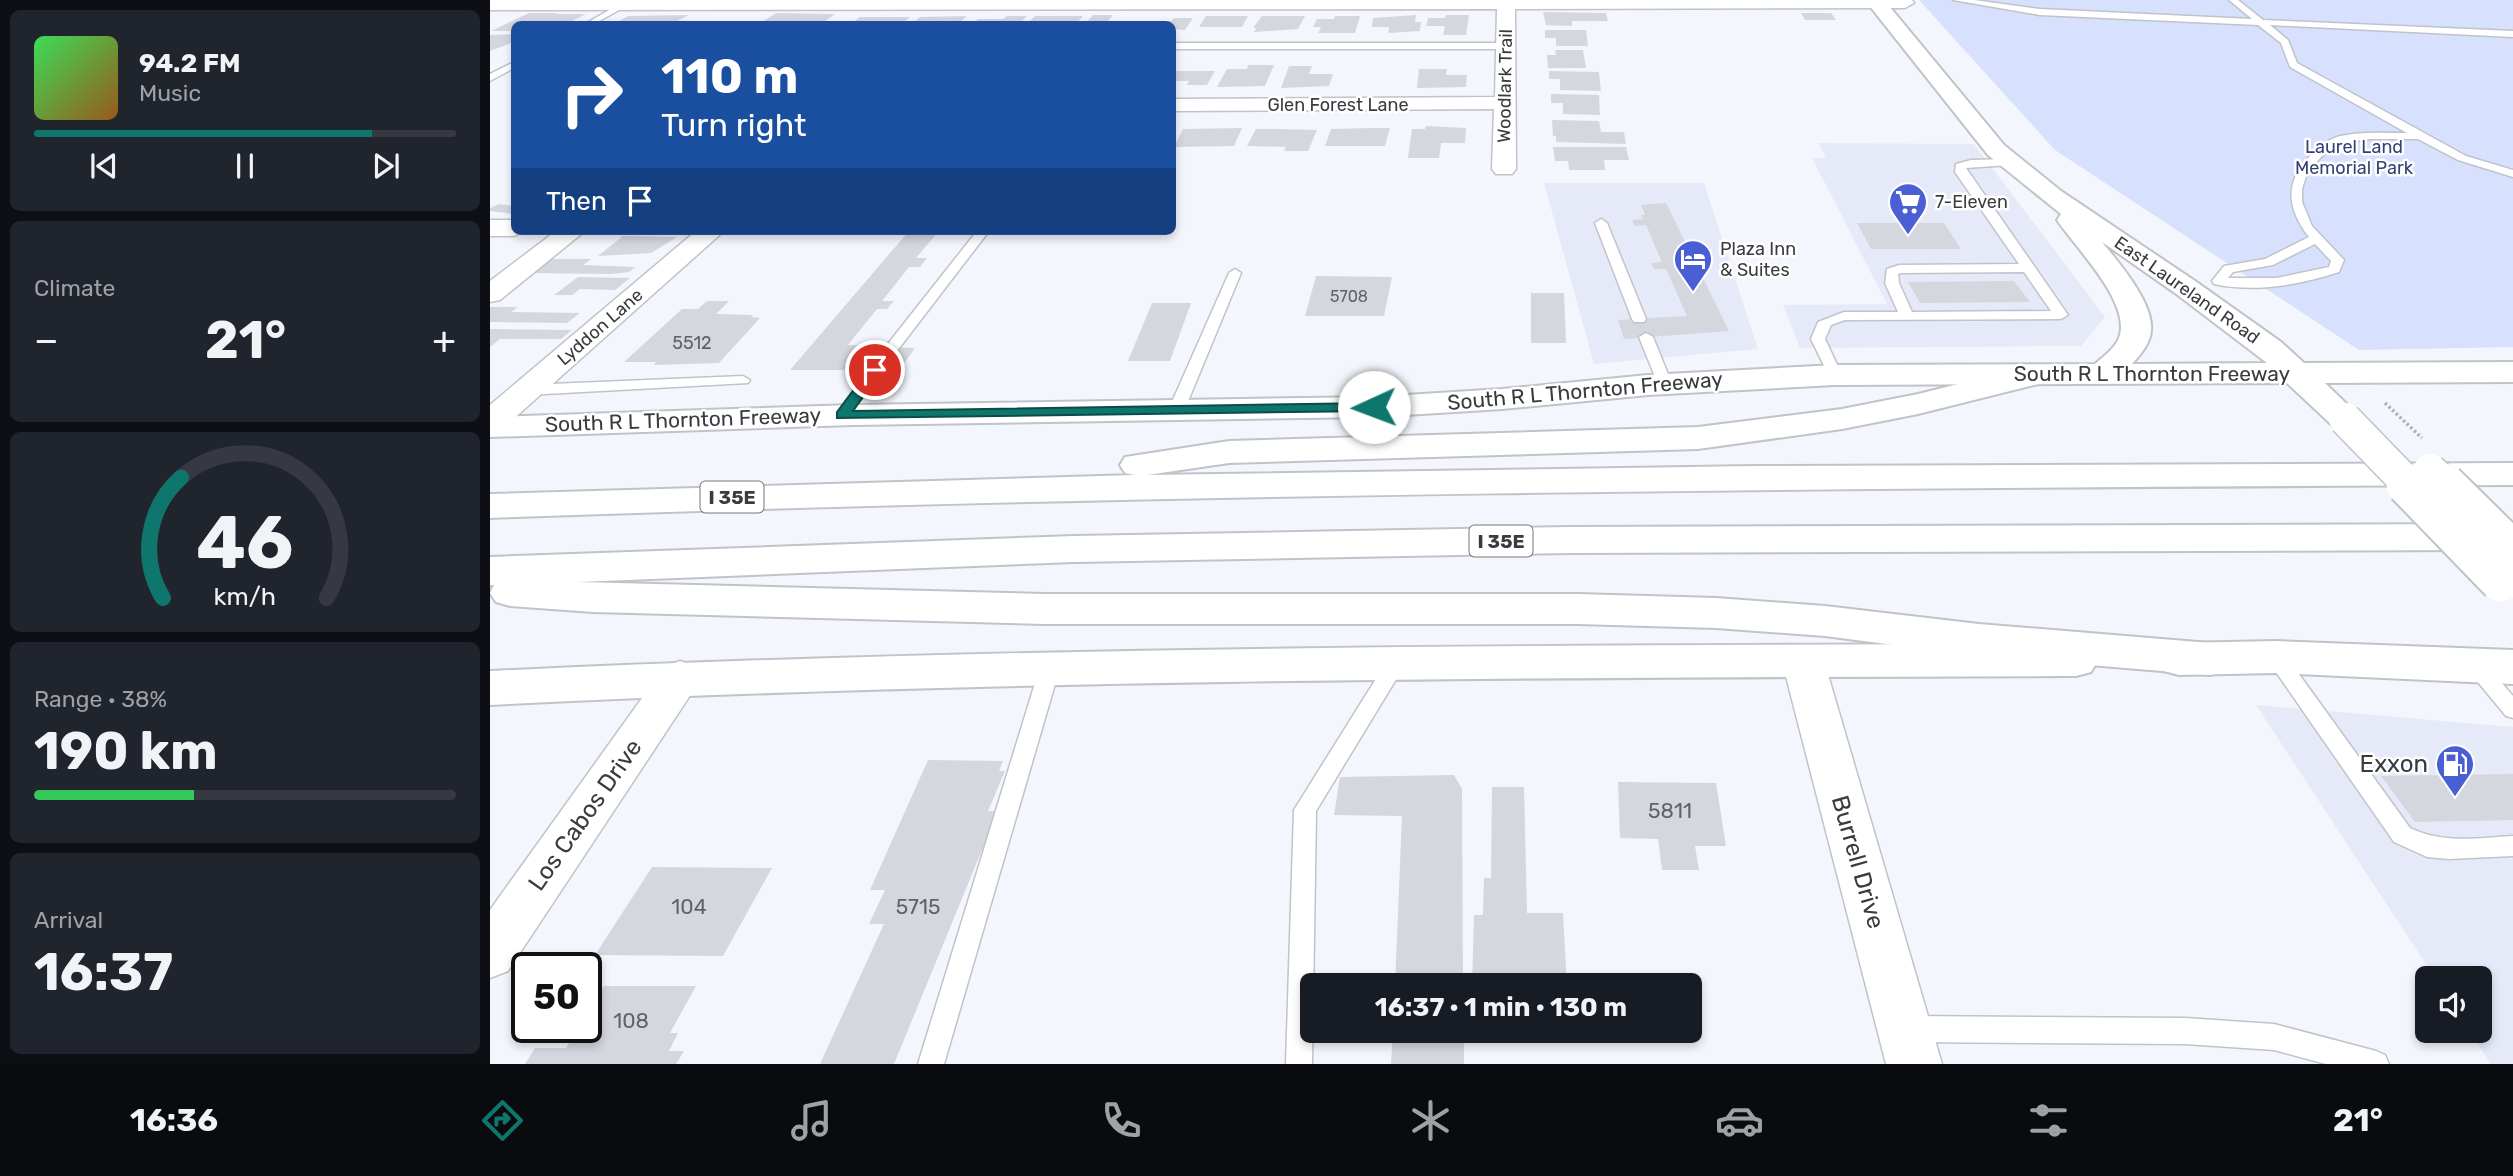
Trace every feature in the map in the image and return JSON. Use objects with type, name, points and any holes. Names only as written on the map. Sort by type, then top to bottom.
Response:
[{"type":"main road","name":"East Laureland Road","points":[[1875,1],[1996,150],[2052,196],[2185,287],[2304,361],[2509,576]]},
{"type":"main road","points":[[1904,1],[1971,80]]},
{"type":"main road","name":"East Laureland Road","points":[[2033,148],[2085,191],[2260,310]]},
{"type":"main road","points":[[2052,196],[2120,287],[2134,312],[2136,332],[2119,359],[2102,374]]},
{"type":"main road","points":[[2185,287],[2219,281]]},
{"type":"main road","name":"South R L Thornton Freeway","points":[[490,424],[842,415],[1374,407],[1665,384],[1835,375],[2102,374],[2304,361],[2335,373],[2513,372]]},
{"type":"main road","points":[[2335,373],[2356,413]]},
{"type":"main road","points":[[974,489],[1229,452],[1698,438],[1842,419],[1918,404],[2031,376]]},
{"type":"main road","name":"I 35E","points":[[490,506],[974,489],[1440,480],[2513,474]]},
{"type":"main road","name":"I 35E","points":[[490,571],[1074,549],[1572,540],[2513,536]]},
{"type":"main road","points":[[490,591],[620,598],[1070,610],[1578,610],[1716,613],[1825,621],[1979,639],[2210,659]]},
{"type":"main road","points":[[490,688],[680,677],[1051,667],[1396,663],[2276,657],[2494,666]]},
{"type":"street","points":[[495,5],[1904,1]]},
{"type":"street","name":"Woodlark Trail","points":[[1504,169],[1506,2]]},
{"type":"street","points":[[726,21],[752,4]]},
{"type":"street","name":"Glen Forest Lane","points":[[1176,106],[1503,103]]},
{"type":"street","points":[[490,228],[511,228]]},
{"type":"street","points":[[490,294],[567,235]]},
{"type":"street","name":"Lyddon Lane","points":[[490,424],[706,235]]},
{"type":"street","points":[[490,391],[527,390]]},
{"type":"street","name":"Burrell Drive","points":[[1802,661],[1910,1046]]},
{"type":"street","name":"Los Cabos Drive","points":[[490,953],[680,677]]},
{"type":"lane","points":[[1957,0],[2040,12],[2513,34]]},
{"type":"lane","points":[[2233,0],[2285,42],[2293,65],[2462,158],[2513,174]]},
{"type":"lane","points":[[593,21],[617,3]]},
{"type":"lane","points":[[1176,46],[1505,46]]},
{"type":"lane","points":[[490,78],[511,67]]},
{"type":"lane","points":[[2219,281],[2269,284],[2314,276],[2334,269],[2338,260],[2315,239],[2295,205],[2297,176],[2320,150],[2338,140],[2420,136]]},
{"type":"lane","points":[[1835,375],[1818,339],[1825,322],[1844,316],[2061,315],[1961,172],[1960,166],[1971,163],[2010,162]]},
{"type":"lane","points":[[1601,222],[1639,319]]},
{"type":"lane","points":[[892,348],[980,235]]},
{"type":"lane","points":[[2219,281],[2229,269],[2268,262],[2315,239]]},
{"type":"lane","points":[[1907,316],[1892,283],[1892,272],[1899,269],[2028,268]]},
{"type":"lane","points":[[1176,411],[1235,273]]},
{"type":"lane","points":[[1646,337],[1665,384]]},
{"type":"lane","points":[[842,415],[875,370]]},
{"type":"lane","points":[[527,390],[743,380]]},
{"type":"lane","points":[[2276,657],[2402,835],[2427,847],[2449,849],[2513,846]]},
{"type":"lane","points":[[1299,1064],[1305,810],[1396,663]]},
{"type":"lane","points":[[2494,666],[2513,710]]},
{"type":"lane","points":[[931,1064],[1051,667]]},
{"type":"lane","points":[[1910,1046],[2185,1031],[2274,1037],[2376,1064]]},
{"type":"shaded area","points":[[1818,143],[1974,144],[2105,317],[2081,346],[1800,348],[1783,305],[1887,304],[1812,158],[1826,158]]},
{"type":"shaded area","points":[[1544,183],[1704,183],[1758,349],[1594,364]]},
{"type":"shaded area","points":[[2256,705],[2513,727],[2513,1064],[2491,1064],[2477,1043],[2492,1043],[2492,966],[2427,966]]},
{"type":"green space","name":"Laurel Land Memorial Park","points":[[1919,0],[2513,0],[2513,347],[2359,350],[2055,150]]},
{"type":"building","points":[[1543,12],[1606,13],[1608,21],[1572,21],[1572,26],[1546,25]]},
{"type":"building","points":[[529,13],[586,14],[572,21],[512,21]]},
{"type":"building","points":[[776,13],[835,14],[825,21],[764,21]]},
{"type":"building","points":[[1801,13],[1831,13],[1836,20],[1805,20]]},
{"type":"building","points":[[689,15],[677,21],[619,21],[628,16]]},
{"type":"building","points":[[1093,15],[1113,15],[1108,21],[1088,21]]},
{"type":"building","points":[[1416,15],[1415,22],[1421,22],[1420,31],[1388,33],[1389,27],[1372,27],[1373,18]]},
{"type":"building","points":[[1446,15],[1469,15],[1466,35],[1443,35],[1445,26],[1426,26],[1428,18],[1445,18]]},
{"type":"building","points":[[967,16],[961,21],[915,21],[920,17]]},
{"type":"building","points":[[1007,16],[1027,16],[1022,21],[976,21],[978,19],[1003,19]]},
{"type":"building","points":[[1035,16],[1083,16],[1079,21],[1030,21]]},
{"type":"building","points":[[1206,16],[1248,16],[1242,27],[1199,27]]},
{"type":"building","points":[[1262,16],[1305,16],[1298,29],[1254,32],[1256,28],[1253,28]]},
{"type":"building","points":[[1335,16],[1360,16],[1355,33],[1318,33],[1321,27],[1313,27],[1317,19],[1334,19]]},
{"type":"building","points":[[860,17],[910,17],[905,21],[855,21]]},
{"type":"building","points":[[1174,18],[1193,18],[1185,30],[1176,29],[1176,21],[1171,21]]},
{"type":"building","points":[[511,22],[511,31],[491,31]]},
{"type":"building","points":[[1545,30],[1586,30],[1588,46],[1556,46],[1556,38],[1545,38]]},
{"type":"building","points":[[511,34],[511,43],[490,51],[490,35]]},
{"type":"building","points":[[1555,50],[1583,50],[1586,68],[1548,68],[1547,55],[1556,55]]},
{"type":"building","points":[[1248,65],[1274,65],[1265,86],[1217,87],[1227,69],[1247,69]]},
{"type":"building","points":[[1289,66],[1312,66],[1309,74],[1333,74],[1329,86],[1281,88]]},
{"type":"building","points":[[1419,69],[1447,69],[1446,75],[1467,75],[1466,87],[1417,88]]},
{"type":"building","points":[[1176,71],[1215,71],[1207,85],[1187,85],[1189,81],[1176,81]]},
{"type":"building","points":[[1549,71],[1599,72],[1601,91],[1560,90],[1560,79],[1549,79]]},
{"type":"building","points":[[1551,94],[1599,95],[1600,115],[1563,114],[1563,103],[1551,103]]},
{"type":"building","points":[[1552,120],[1599,121],[1601,132],[1624,132],[1626,144],[1556,142]]},
{"type":"building","points":[[1426,126],[1466,128],[1465,143],[1441,143],[1439,158],[1408,158],[1412,129],[1425,129]]},
{"type":"building","points":[[1242,128],[1234,146],[1176,147],[1183,129]]},
{"type":"building","points":[[1390,128],[1385,146],[1325,146],[1331,129]]},
{"type":"building","points":[[1256,129],[1317,130],[1308,151],[1284,151],[1286,147],[1247,146]]},
{"type":"building","points":[[1553,147],[1626,147],[1629,160],[1604,160],[1605,170],[1569,170],[1568,161],[1555,161]]},
{"type":"building","name":"Plaza Inn & Suites","points":[[1666,203],[1729,331],[1624,339],[1618,320],[1687,316],[1666,269],[1654,269],[1651,263],[1662,262],[1646,225],[1635,226],[1632,220],[1643,219],[1641,215],[1645,215],[1641,205]]},
{"type":"building","points":[[499,204],[511,206],[511,214],[490,211],[490,208]]},
{"type":"building","name":"7-Eleven","points":[[1857,223],[1944,223],[1961,249],[1871,249]]},
{"type":"building","points":[[906,235],[936,235],[916,258],[927,258],[920,267],[909,267],[882,301],[894,301],[887,309],[877,309],[848,345],[915,348],[899,370],[790,370]]},
{"type":"building","points":[[623,236],[677,237],[651,253],[598,256]]},
{"type":"building","points":[[547,259],[591,259],[583,265],[635,267],[629,272],[611,274],[528,273]]},
{"type":"building","points":[[1316,276],[1392,277],[1384,316],[1305,316]]},
{"type":"building","points":[[578,277],[630,278],[615,290],[580,289],[572,295],[554,295]]},
{"type":"building","points":[[2014,281],[2030,302],[1920,303],[1908,282]]},
{"type":"building","points":[[1531,293],[1564,293],[1566,343],[1531,343]]},
{"type":"building","points":[[707,301],[729,301],[716,314],[753,315],[751,317],[760,318],[719,363],[654,365],[656,362],[624,362],[682,309],[698,309]]},
{"type":"building","points":[[1152,303],[1191,303],[1170,361],[1128,361]]},
{"type":"building","points":[[490,307],[518,307],[511,312],[580,313],[567,323],[490,322]]},
{"type":"building","points":[[490,329],[572,330],[561,339],[500,339],[490,347]]},
{"type":"building","points":[[928,760],[1003,761],[999,771],[1005,771],[988,811],[998,811],[894,1064],[820,1064],[884,924],[869,924],[885,890],[870,890]]},
{"type":"building","name":"Exxon","points":[[2513,774],[2513,820],[2415,822],[2381,776]]},
{"type":"building","points":[[1454,775],[1462,789],[1463,973],[1395,973],[1402,816],[1334,815],[1340,777]]},
{"type":"building","points":[[1618,782],[1716,783],[1726,846],[1695,846],[1699,870],[1662,870],[1658,839],[1620,838]]},
{"type":"building","points":[[1492,787],[1524,787],[1527,913],[1563,913],[1566,973],[1472,973],[1474,915],[1483,915],[1484,878],[1491,878]]},
{"type":"building","points":[[652,867],[772,868],[723,956],[602,955],[602,952],[597,952]]},
{"type":"building","points":[[604,986],[696,986],[670,1033],[678,1033],[669,1051],[684,1051],[676,1064],[525,1064],[535,1048],[566,1048],[569,1043],[602,1043]]},
{"type":"building","points":[[1392,1043],[1464,1043],[1464,1064],[1391,1064]]},
{"type":"place","name":"7-Eleven","points":[[1908,236]]},
{"type":"place","name":"Plaza Inn & Suites","points":[[1693,293]]},
{"type":"place","name":"Exxon","points":[[2455,798]]},
{"type":"route","points":[[875,370],[842,415],[1374,407]]}]
